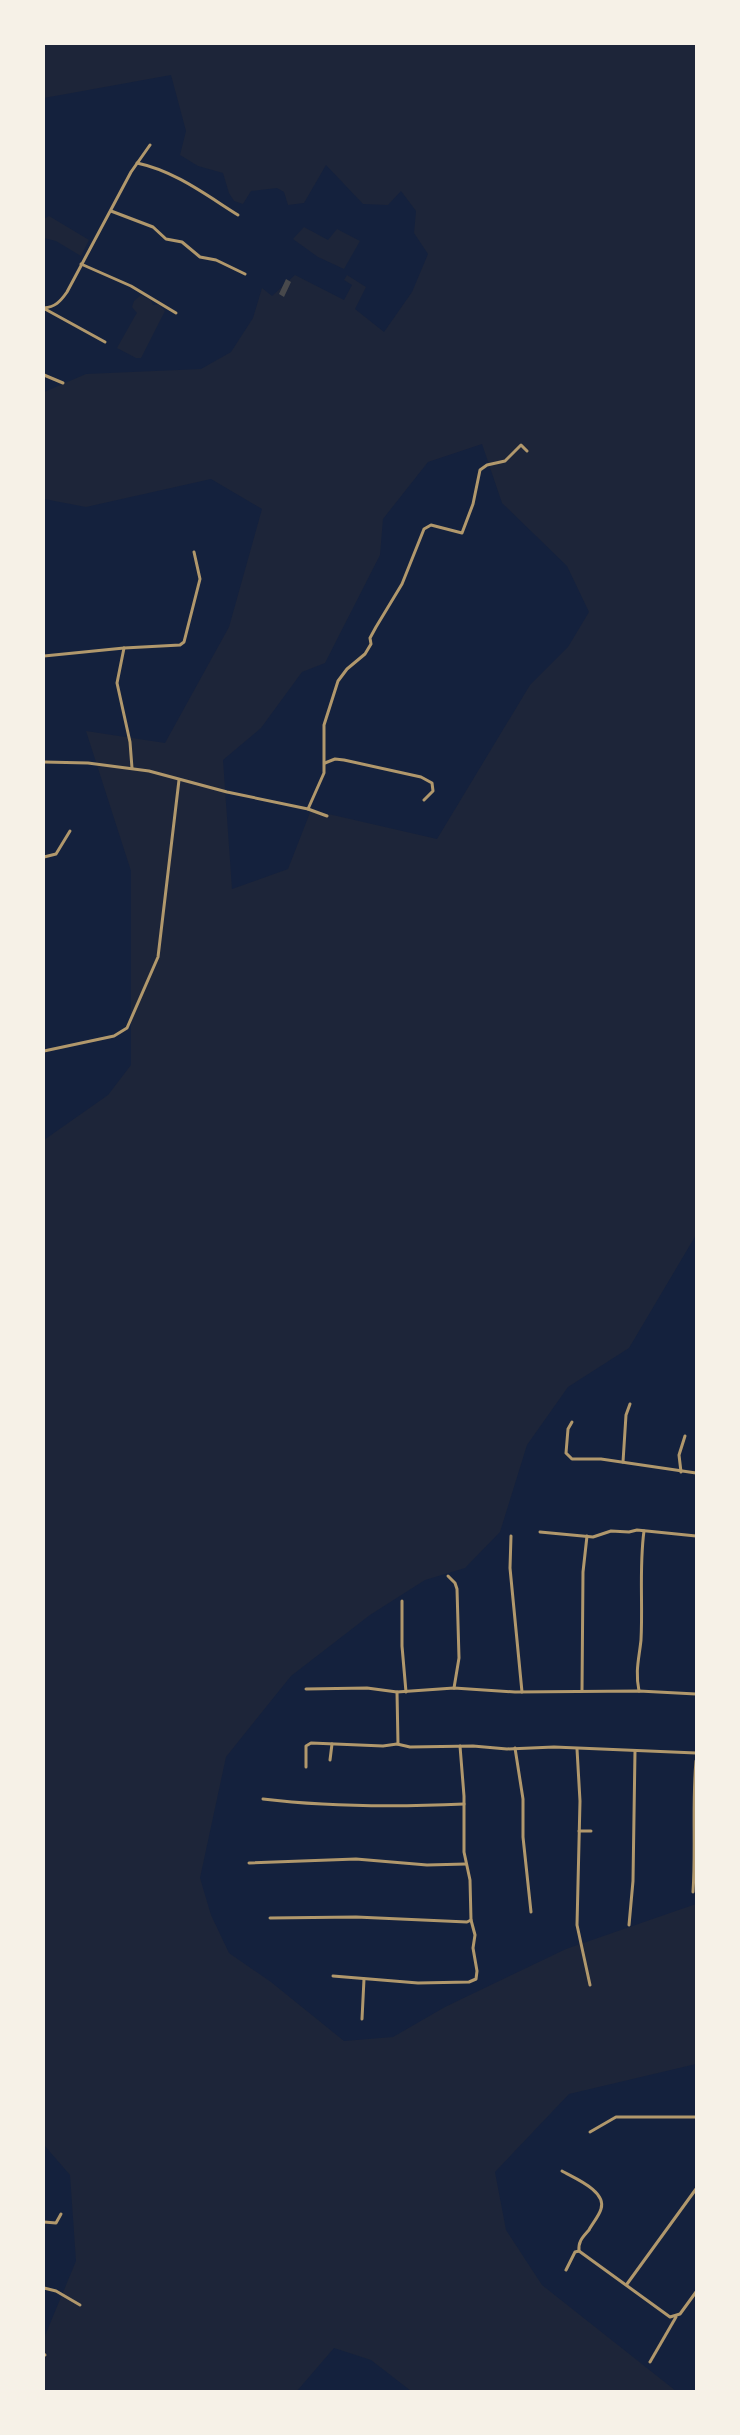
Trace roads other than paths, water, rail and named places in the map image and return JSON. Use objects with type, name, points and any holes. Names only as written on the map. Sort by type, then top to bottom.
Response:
[{"type":"street","points":[[44,308],[52,307],[61,301],[137,163],[150,145]]},
{"type":"street","points":[[137,163],[169,173],[216,199],[238,216]]},
{"type":"street","points":[[111,211],[153,227],[166,239],[182,242],[200,257],[216,260],[245,274]]},
{"type":"street","points":[[81,264],[131,286],[176,313]]},
{"type":"street","points":[[44,308],[105,342]]},
{"type":"street","points":[[44,375],[63,383]]},
{"type":"street","points":[[308,808],[324,773],[324,725],[338,681],[347,669],[365,654],[371,644],[370,638],[397,595],[424,529],[431,525],[462,533],[473,504],[480,470],[487,465],[505,460],[517,446],[521,445],[527,451]]},
{"type":"street","points":[[44,656],[180,645],[184,642],[200,579],[194,552]]},
{"type":"street","points":[[124,648],[117,683],[130,742],[132,768]]},
{"type":"street","points":[[325,763],[335,759],[344,760],[421,777],[432,783],[433,791],[424,800]]},
{"type":"street","points":[[44,762],[132,768],[308,808],[327,816]]},
{"type":"street","points":[[44,1051],[114,1036],[127,1028],[158,957],[179,780]]},
{"type":"street","points":[[44,857],[56,854],[70,831]]},
{"type":"street","points":[[623,1462],[626,1414],[630,1404]]},
{"type":"street","points":[[572,1422],[567,1433],[566,1453],[569,1458],[623,1462],[629,1465],[696,1473]]},
{"type":"street","points":[[681,1472],[679,1455],[685,1436]]},
{"type":"street","points":[[540,1532],[598,1536],[611,1531],[668,1531],[696,1536]]},
{"type":"street","points":[[639,1691],[636,1667],[641,1640],[641,1559],[644,1531]]},
{"type":"street","points":[[512,1536],[510,1575],[522,1692]]},
{"type":"street","points":[[582,1691],[580,1642],[587,1536]]},
{"type":"street","points":[[448,1576],[455,1583],[456,1589],[459,1658],[454,1689]]},
{"type":"street","points":[[402,1601],[402,1646],[406,1692]]},
{"type":"street","points":[[306,1689],[376,1689],[397,1692],[454,1689],[522,1692],[633,1693],[639,1691],[696,1694]]},
{"type":"street","points":[[397,1692],[398,1744]]},
{"type":"street","points":[[306,1767],[304,1754],[307,1744],[554,1747],[696,1753]]},
{"type":"street","points":[[330,1760],[332,1744]]},
{"type":"street","points":[[333,1976],[418,1983],[474,1981],[477,1976],[475,1935],[471,1920],[470,1880],[466,1864],[460,1746]]},
{"type":"street","points":[[515,1748],[522,1799],[523,1837],[531,1912]]},
{"type":"street","points":[[577,1749],[579,1831],[577,1925],[590,1985]]},
{"type":"street","points":[[629,1925],[633,1881],[635,1751]]},
{"type":"street","points":[[693,1892],[695,1856],[692,1838],[696,1761]]},
{"type":"street","points":[[263,1799],[370,1805],[464,1804]]},
{"type":"street","points":[[579,1831],[591,1831]]},
{"type":"street","points":[[249,1863],[356,1859],[427,1865],[466,1864]]},
{"type":"street","points":[[270,1918],[356,1917],[467,1922],[471,1920]]},
{"type":"street","points":[[362,2019],[364,1979]]},
{"type":"street","points":[[590,2132],[616,2117],[696,2117]]},
{"type":"street","points":[[562,2171],[597,2193],[601,2202],[600,2212],[579,2242],[579,2251]]},
{"type":"street","points":[[627,2284],[696,2190]]},
{"type":"street","points":[[44,2222],[56,2223],[61,2214]]},
{"type":"street","points":[[566,2270],[575,2252],[579,2251]]},
{"type":"street","points":[[579,2251],[670,2317],[676,2317]]},
{"type":"street","points":[[44,2289],[56,2291],[80,2305]]},
{"type":"street","points":[[650,2362],[676,2317],[696,2292]]}]
